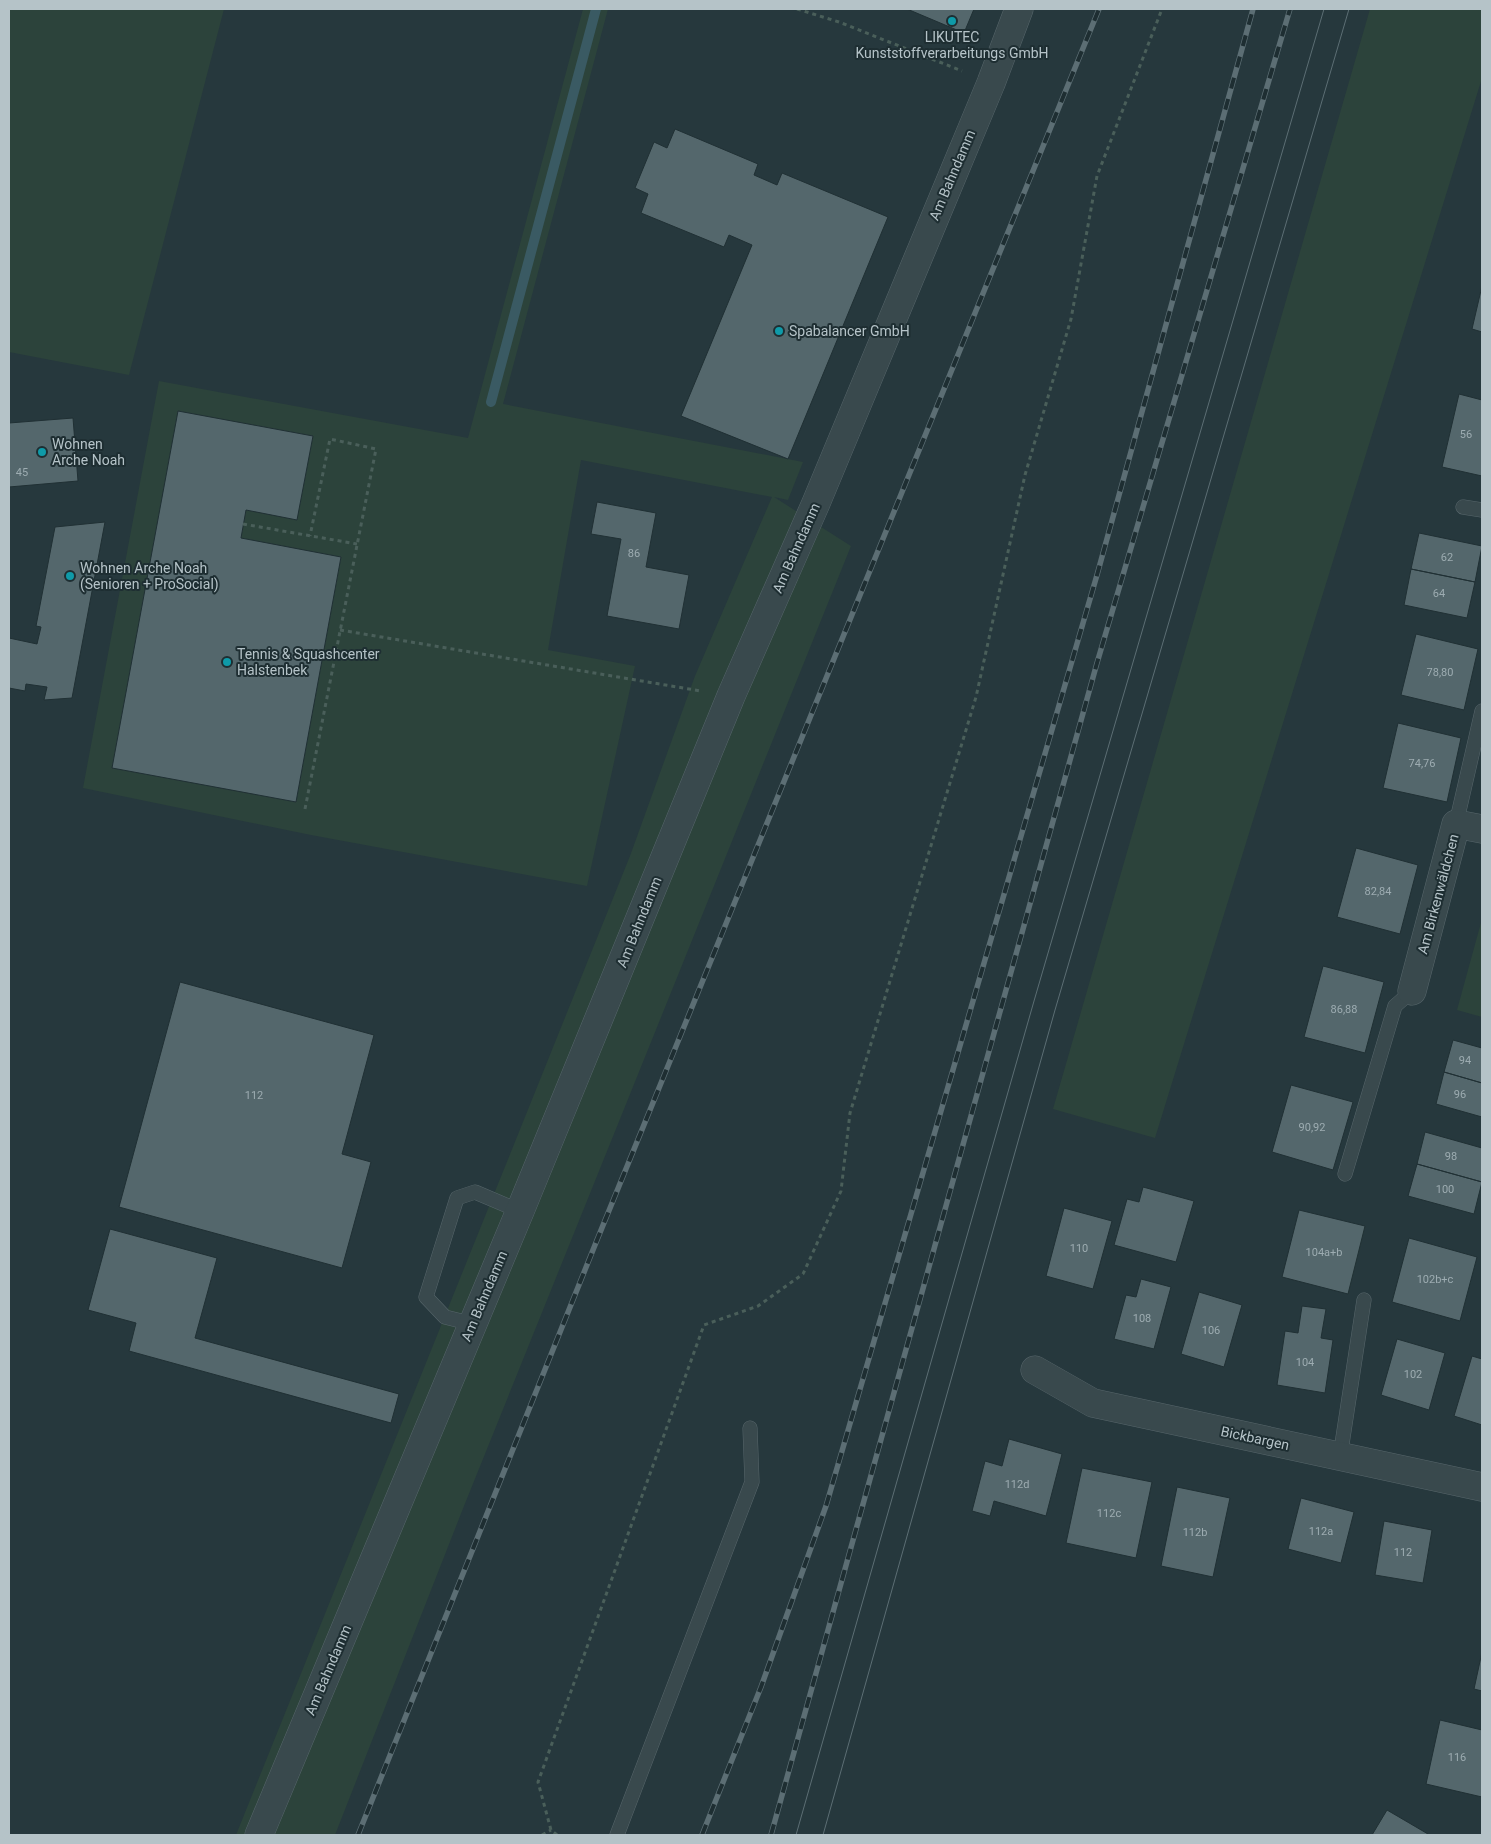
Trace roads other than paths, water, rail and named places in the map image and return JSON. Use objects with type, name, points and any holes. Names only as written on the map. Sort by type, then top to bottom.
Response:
[{"type":"street","name":"Am Bahndamm","points":[[259,1835],[520,1211],[731,696],[816,503],[991,83],[1019,9]]},
{"type":"street","name":"Am Birkenwäldchen","points":[[1412,991],[1456,824],[1482,829]]},
{"type":"street","name":"Bickbargen","points":[[1035,1370],[1093,1403],[1482,1488]]},
{"type":"lane","points":[[1463,507],[1482,510]]},
{"type":"lane","points":[[1456,824],[1482,711]]},
{"type":"lane","points":[[1345,1174],[1395,1006],[1412,991]]},
{"type":"lane","points":[[473,1324],[445,1317],[426,1297],[457,1198],[475,1192],[520,1211]]},
{"type":"lane","points":[[1340,1457],[1364,1300]]},
{"type":"lane","points":[[617,1835],[752,1482],[750,1428]]},
{"type":"waterway","points":[[491,402],[596,9]]},
{"type":"tram line","points":[[796,1835],[1034,1001],[1324,9]]},
{"type":"tram line","points":[[823,1835],[1055,1010],[1349,9]]},
{"type":"railway","points":[[358,1835],[597,1240],[1099,9]]},
{"type":"railway","points":[[702,1835],[761,1687],[826,1506],[1097,575],[1253,9]]},
{"type":"railway","points":[[771,1835],[1097,663],[1290,9]]},
{"type":"place","name":"LIKUTEC Kunststoffverarbeitungs GmbH","points":[[952,21]]},
{"type":"place","name":"Spabalancer GmbH","points":[[779,331]]},
{"type":"place","name":"Wohnen Arche Noah","points":[[42,452]]},
{"type":"place","name":"Wohnen Arche Noah (Senioren + ProSocial)","points":[[70,576]]},
{"type":"place","name":"Tennis & Squashcenter Halstenbek","points":[[227,662]]}]
